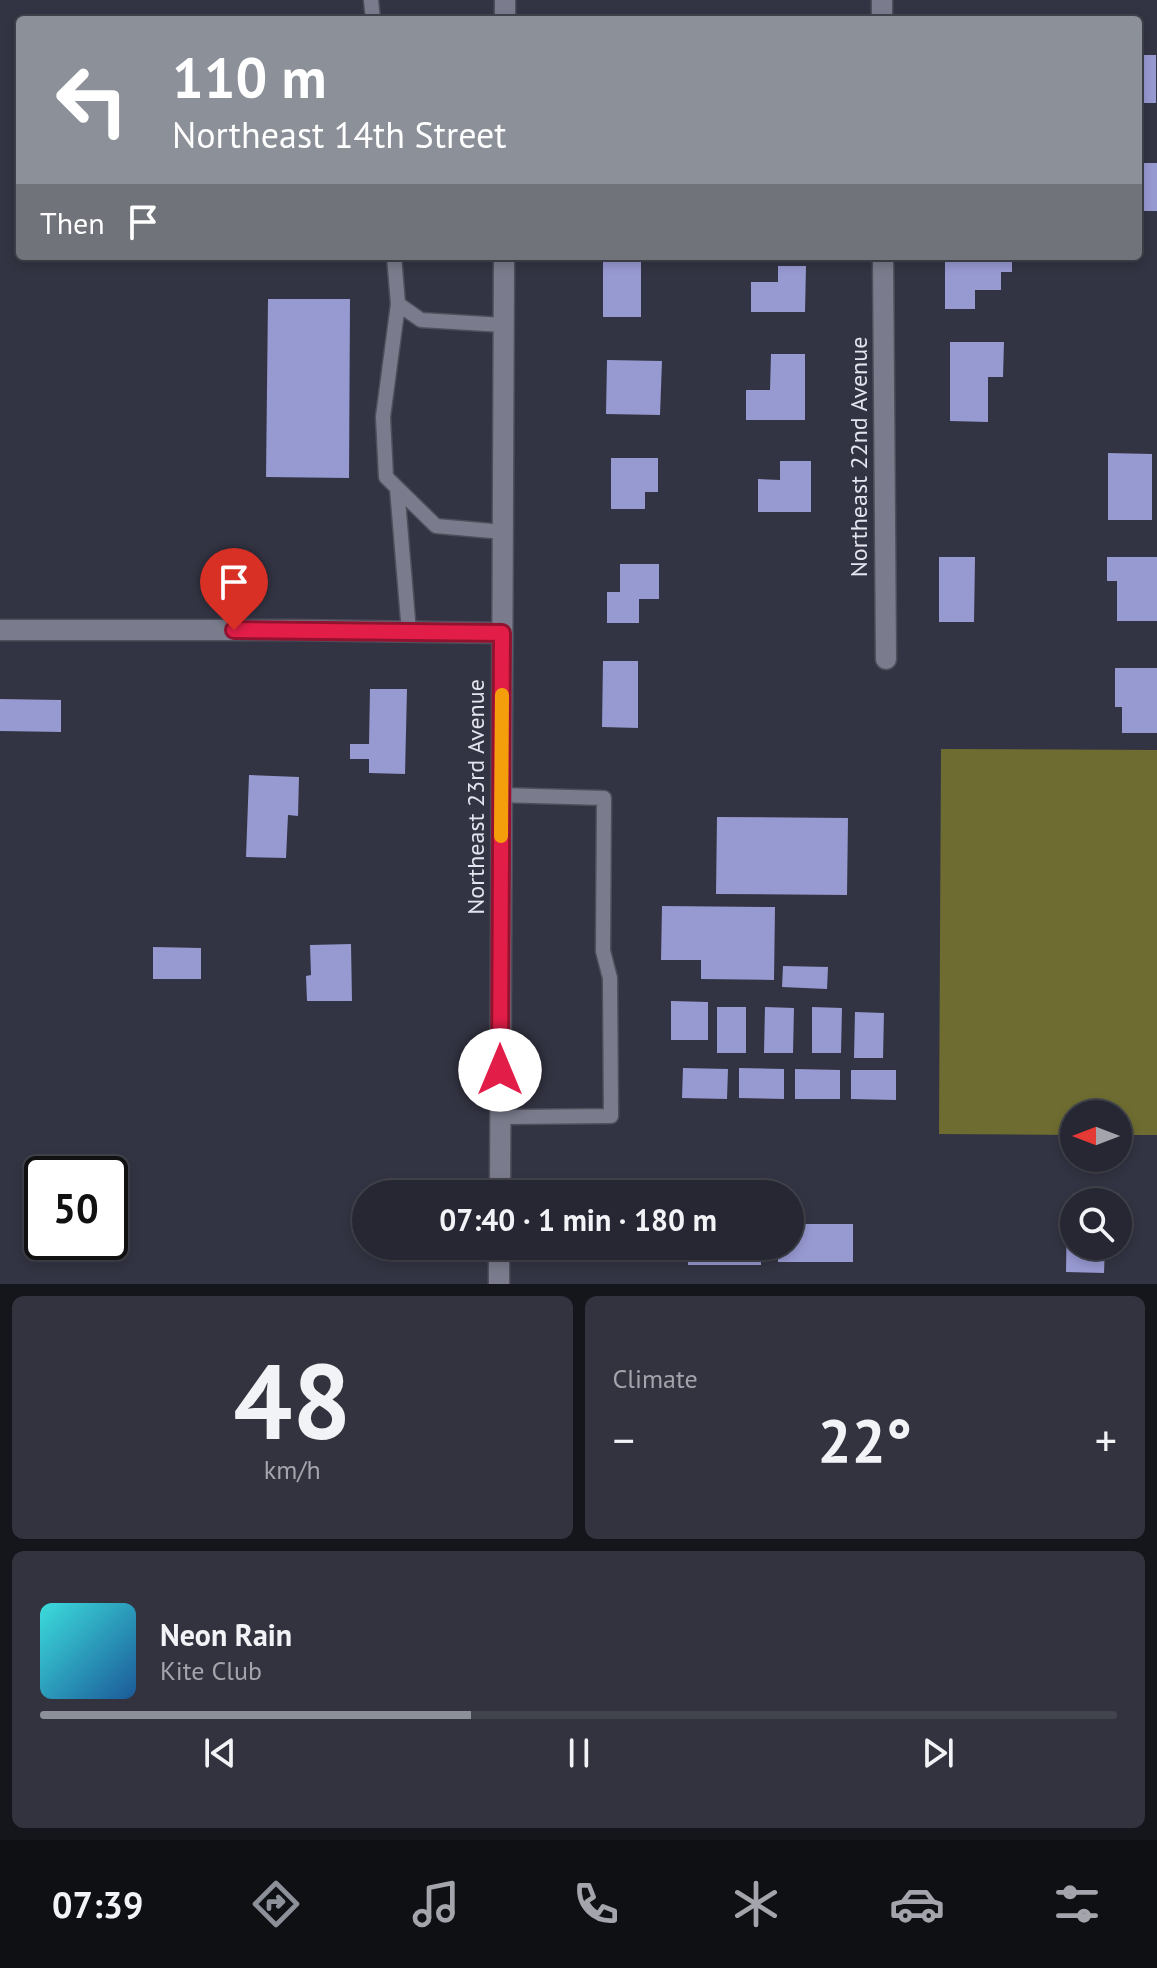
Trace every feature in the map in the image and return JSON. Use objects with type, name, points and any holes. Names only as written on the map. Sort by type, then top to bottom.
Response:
[{"type":"main road","name":"Northeast 23rd Avenue","points":[[500,1180],[504,260]]},
{"type":"main road","name":"Northeast 22nd Avenue","points":[[883,260],[886,659]]},
{"type":"main road","points":[[0,630],[502,633]]},
{"type":"main road","points":[[499,1260],[499,1284]]},
{"type":"lane","points":[[394,260],[398,304],[383,417],[386,477],[436,526],[503,532]]},
{"type":"lane","points":[[398,304],[421,320],[503,325]]},
{"type":"lane","points":[[397,488],[409,632]]},
{"type":"lane","points":[[500,1117],[611,1116],[610,978],[603,951],[604,798],[501,795]]},
{"type":"shaded area","points":[[941,749],[1157,750],[1157,1135],[1132,1135],[1132,1100],[1060,1100],[1060,1135],[939,1134]]},
{"type":"building","points":[[1142,55],[1156,55],[1156,103],[1142,103]]},
{"type":"building","points":[[1142,163],[1157,163],[1157,211],[1142,211]]},
{"type":"building","points":[[603,260],[641,260],[641,317],[603,317]]},
{"type":"building","points":[[945,260],[1012,260],[1012,272],[1001,272],[1001,290],[975,290],[975,309],[945,309]]},
{"type":"building","points":[[778,266],[806,266],[805,312],[751,312],[751,282],[778,282]]},
{"type":"building","points":[[268,299],[350,299],[349,478],[266,477]]},
{"type":"building","points":[[950,342],[1004,342],[1003,377],[988,377],[988,422],[950,421]]},
{"type":"building","points":[[771,354],[805,354],[805,420],[746,420],[746,390],[770,390]]},
{"type":"building","points":[[607,360],[662,361],[660,415],[606,414]]},
{"type":"building","points":[[1108,453],[1152,454],[1152,520],[1108,520]]},
{"type":"building","points":[[611,458],[658,458],[658,492],[645,492],[645,509],[611,509]]},
{"type":"building","points":[[780,461],[811,461],[811,512],[758,512],[758,479],[780,480]]},
{"type":"building","points":[[939,557],[975,557],[974,622],[939,622]]},
{"type":"building","points":[[1107,557],[1157,557],[1157,621],[1117,621],[1117,581],[1107,581]]},
{"type":"building","points":[[620,564],[659,564],[659,599],[639,599],[639,623],[607,623],[607,592],[620,592]]},
{"type":"building","points":[[603,661],[638,661],[638,728],[602,727]]},
{"type":"building","points":[[1115,668],[1157,668],[1157,733],[1122,733],[1122,707],[1115,707]]},
{"type":"building","points":[[370,689],[407,689],[405,774],[369,773],[369,759],[350,759],[350,744],[369,744]]},
{"type":"building","points":[[0,699],[61,700],[61,732],[0,731]]},
{"type":"building","points":[[249,775],[299,777],[298,816],[288,815],[286,858],[246,857]]},
{"type":"building","points":[[717,817],[848,818],[847,895],[716,894]]},
{"type":"building","points":[[662,906],[775,907],[774,980],[701,979],[701,960],[661,960]]},
{"type":"building","points":[[351,944],[352,1001],[307,1001],[306,976],[311,975],[310,945]]},
{"type":"building","points":[[153,947],[201,948],[201,979],[153,979]]},
{"type":"building","points":[[783,966],[828,967],[827,989],[782,987]]},
{"type":"building","points":[[671,1001],[708,1002],[708,1040],[671,1040]]},
{"type":"building","points":[[717,1007],[746,1007],[746,1053],[717,1053]]},
{"type":"building","points":[[765,1007],[794,1008],[793,1053],[764,1053]]},
{"type":"building","points":[[812,1007],[842,1008],[841,1053],[812,1053]]},
{"type":"building","points":[[855,1012],[884,1013],[883,1058],[854,1058]]},
{"type":"building","points":[[683,1068],[728,1069],[727,1099],[682,1098]]},
{"type":"building","points":[[739,1068],[784,1069],[784,1099],[739,1098]]},
{"type":"building","points":[[795,1069],[840,1070],[840,1099],[795,1099]]},
{"type":"building","points":[[851,1070],[896,1070],[896,1100],[851,1099]]},
{"type":"building","points":[[804,1224],[853,1224],[853,1262],[778,1262],[804,1260]]},
{"type":"building","points":[[688,1260],[761,1260],[761,1265],[688,1265]]},
{"type":"building","points":[[1066,1260],[1104,1260],[1104,1273],[1066,1272]]},
{"type":"slow traffic","points":[[501,836],[502,695]]},
{"type":"route","points":[[234,630],[502,633],[500,1070]]}]
